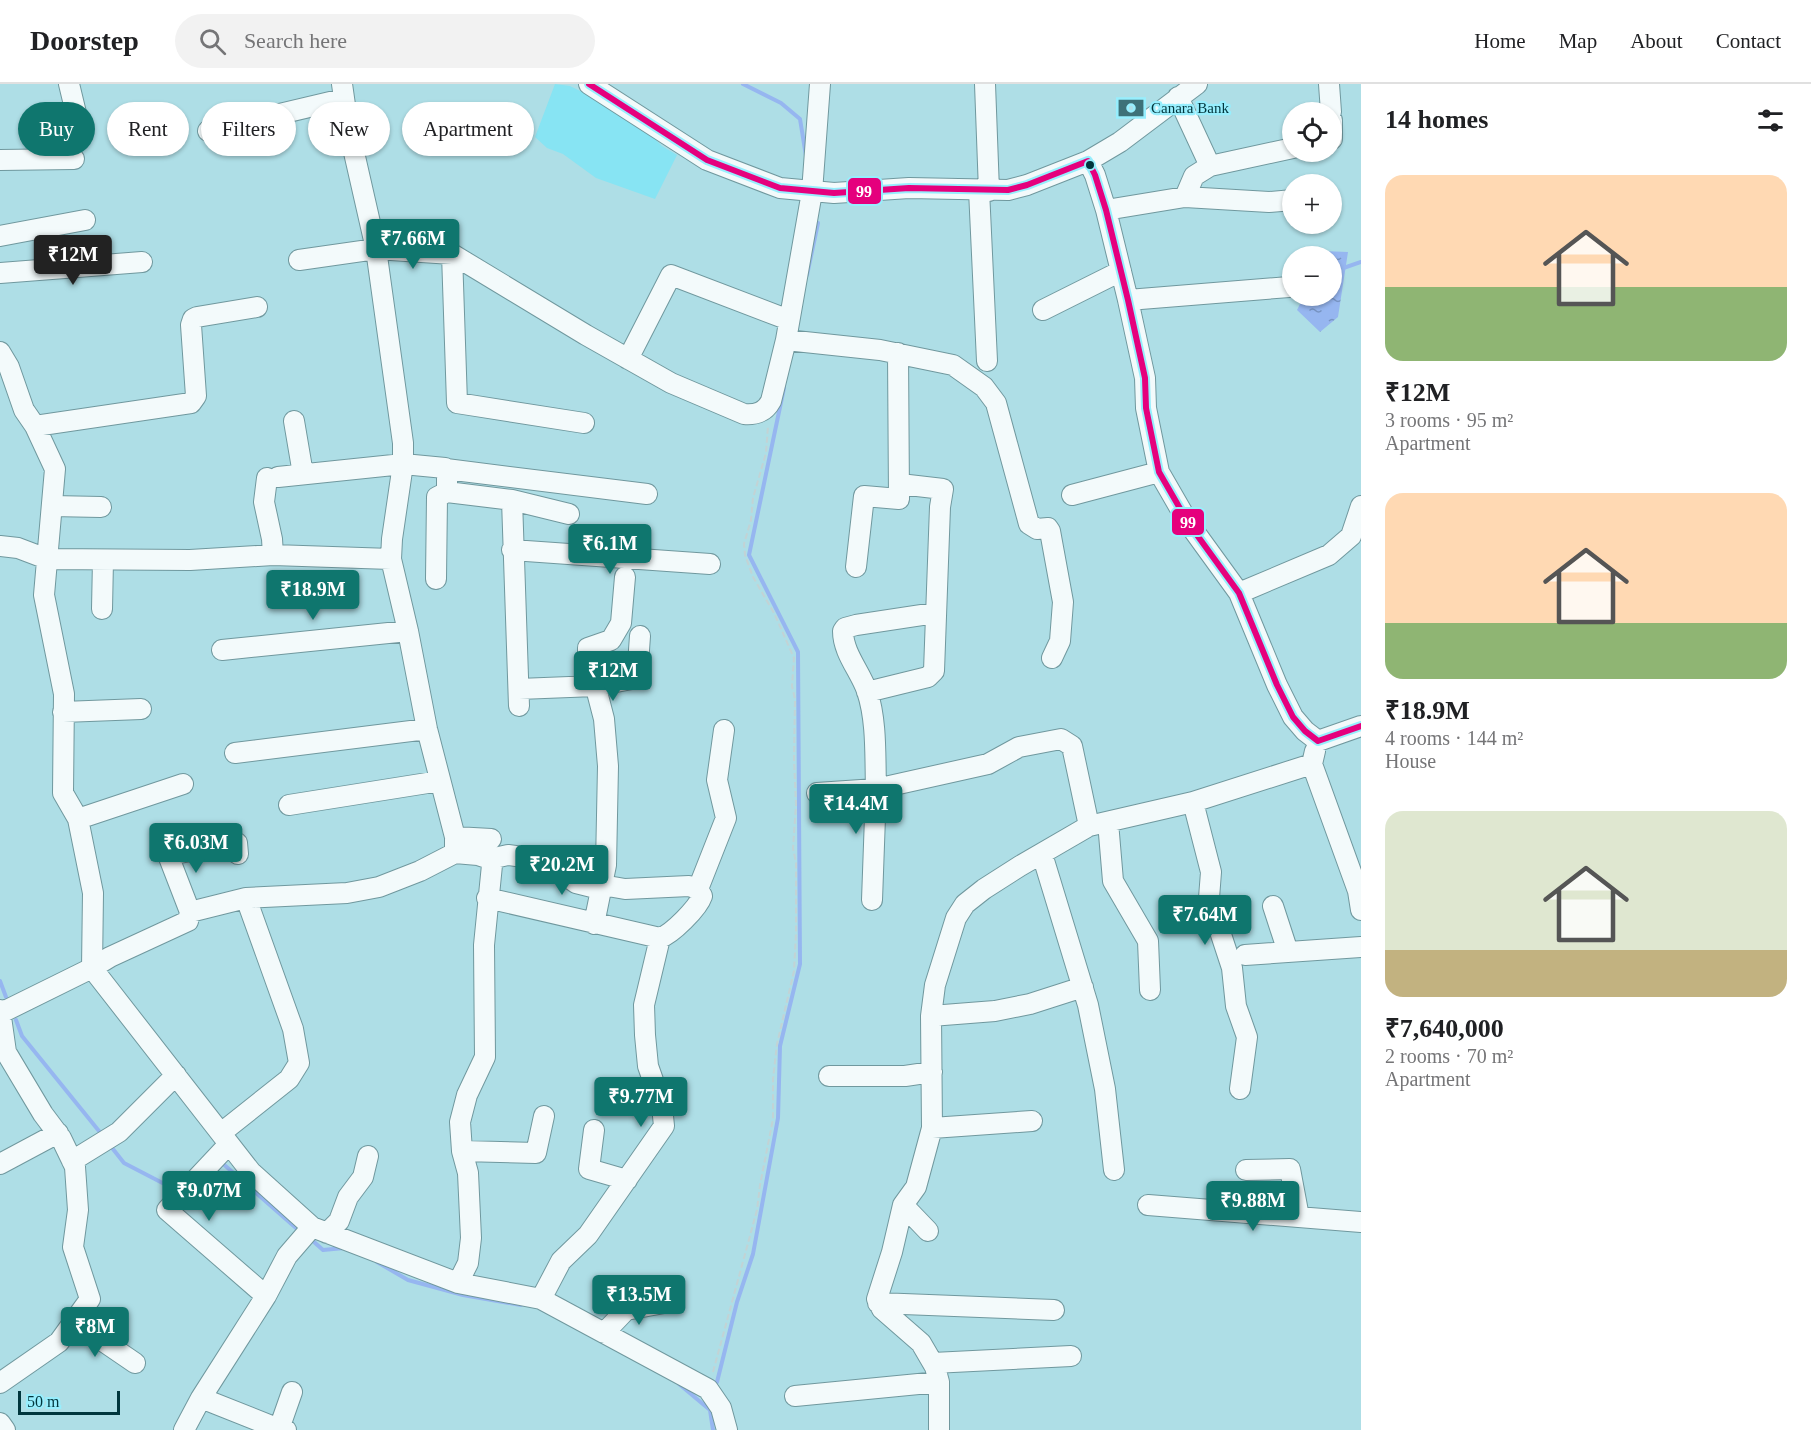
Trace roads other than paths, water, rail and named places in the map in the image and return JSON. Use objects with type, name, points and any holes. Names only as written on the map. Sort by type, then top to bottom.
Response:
[{"type":"street","points":[[69,84],[73,102]]},
{"type":"street","points":[[589,84],[707,160],[780,188],[834,193],[909,188],[1008,190],[1027,185],[1088,161],[1120,142],[1197,84]]},
{"type":"street","points":[[299,260],[376,249],[452,254],[671,383],[744,414],[761,412],[769,404],[786,340],[812,192],[820,84]]},
{"type":"street","points":[[985,84],[987,361]]},
{"type":"street","points":[[1329,84],[1331,102]]},
{"type":"street","points":[[296,106],[343,92],[376,249],[403,443],[403,464],[392,539],[392,559],[427,729],[455,845]]},
{"type":"street","points":[[1178,98],[1210,166]]},
{"type":"street","points":[[1185,197],[1194,177],[1210,166],[1282,150]]},
{"type":"street","points":[[0,160],[74,159]]},
{"type":"street","points":[[1088,161],[1106,210],[1128,300],[1145,378],[1146,408],[1159,472],[1189,524],[1239,593],[1277,685],[1293,717],[1318,741]]},
{"type":"street","points":[[1106,210],[1185,197],[1282,201]]},
{"type":"street","points":[[0,236],[86,220]]},
{"type":"street","points":[[452,254],[457,404],[584,423]]},
{"type":"street","points":[[0,273],[142,262]]},
{"type":"street","points":[[1043,309],[1121,271]]},
{"type":"street","points":[[628,359],[671,275],[789,320]]},
{"type":"street","points":[[1128,300],[1282,287]]},
{"type":"street","points":[[35,426],[191,404],[196,396],[192,321],[197,316],[257,308]]},
{"type":"street","points":[[786,340],[898,353],[953,365],[984,387],[996,403],[1029,524],[1036,529],[1046,528],[1050,531],[1063,602],[1060,641],[1052,658]]},
{"type":"street","points":[[0,352],[9,367],[24,410],[35,426],[55,469],[44,596],[64,694],[63,793],[78,819],[93,893],[92,968],[251,1173],[320,1230],[458,1283],[542,1299],[708,1389],[721,1408],[727,1430]]},
{"type":"street","points":[[855,567],[864,496],[899,499],[898,353]]},
{"type":"street","points":[[294,421],[303,474]]},
{"type":"street","points":[[273,555],[264,502],[273,478],[403,464],[647,495]]},
{"type":"street","points":[[446,469],[447,492]]},
{"type":"street","points":[[1072,495],[1159,472]]},
{"type":"street","points":[[867,692],[932,675],[934,671],[940,507],[943,489],[900,484]]},
{"type":"street","points":[[436,579],[437,497],[447,492],[512,500],[569,514]]},
{"type":"street","points":[[512,500],[519,698],[637,678],[640,636]]},
{"type":"street","points":[[52,506],[100,507]]},
{"type":"street","points":[[1239,593],[1329,555],[1351,536],[1361,506]]},
{"type":"street","points":[[0,546],[18,548],[47,559],[190,560],[273,555],[392,559]]},
{"type":"street","points":[[512,550],[710,564]]},
{"type":"street","points":[[102,609],[103,560]]},
{"type":"street","points":[[594,924],[606,865],[608,766],[604,719],[588,657],[588,648],[611,640],[621,623],[625,577]]},
{"type":"street","points":[[872,900],[876,789],[873,728],[867,692],[845,646],[844,628],[935,613]]},
{"type":"street","points":[[222,650],[408,631]]},
{"type":"street","points":[[63,711],[141,709]]},
{"type":"street","points":[[1318,741],[1361,726]]},
{"type":"street","points":[[236,753],[427,729]]},
{"type":"street","points":[[698,890],[726,818],[717,780],[724,730]]},
{"type":"street","points":[[817,793],[876,789],[988,764],[1019,747],[1061,739],[1072,746],[1099,824],[1113,881],[1148,940],[1150,990]]},
{"type":"street","points":[[1318,741],[1312,764],[1358,891],[1361,910]]},
{"type":"street","points":[[939,1430],[936,1373],[921,1343],[902,1328],[878,1303],[878,1293],[892,1252],[903,1204],[916,1187],[932,1128],[931,1016],[935,985],[956,918],[965,904],[984,889],[1042,854],[1099,824],[1193,802],[1312,764]]},
{"type":"street","points":[[289,805],[441,781]]},
{"type":"street","points":[[78,819],[183,784]]},
{"type":"street","points":[[1193,802],[1210,872],[1209,898],[1232,968],[1236,1006],[1247,1036],[1240,1089]]},
{"type":"street","points":[[190,912],[246,898],[346,893],[379,887],[420,871],[455,845],[491,839]]},
{"type":"street","points":[[0,1383],[59,1342],[90,1299],[73,1247],[78,1210],[75,1167],[58,1133],[43,1114],[6,1052],[2,1039],[1,1012],[188,921],[190,912],[168,855],[237,843],[238,855]]},
{"type":"street","points":[[455,845],[490,860],[508,855],[544,860],[576,883],[592,887],[602,885],[625,889],[689,886],[701,893],[701,900],[674,929],[660,938],[644,1005],[648,1066],[662,1106],[664,1126],[588,1235],[561,1261],[542,1299]]},
{"type":"street","points":[[1042,854],[1083,987],[1105,1089],[1114,1170]]},
{"type":"street","points":[[458,1283],[468,1263],[471,1238],[468,1173],[462,1150],[460,1122],[467,1095],[484,1057],[484,945],[492,865],[490,860]]},
{"type":"street","points":[[246,898],[293,1029],[299,1063],[289,1079],[225,1138],[167,1210],[266,1296]]},
{"type":"street","points":[[488,898],[660,938]]},
{"type":"street","points":[[1273,906],[1288,952]]},
{"type":"street","points":[[1245,956],[1361,947]]},
{"type":"street","points":[[931,1016],[995,1011],[1030,1004],[1083,987]]},
{"type":"street","points":[[829,1077],[905,1076],[932,1072]]},
{"type":"street","points":[[72,1161],[118,1132],[176,1075]]},
{"type":"street","points":[[462,1150],[537,1153],[544,1116]]},
{"type":"street","points":[[932,1128],[1032,1120]]},
{"type":"street","points":[[594,1130],[589,1169],[627,1180]]},
{"type":"street","points":[[0,1164],[58,1133]]},
{"type":"street","points":[[184,1430],[201,1398],[266,1296],[287,1256],[320,1230],[339,1221],[348,1197],[363,1177],[368,1156]]},
{"type":"street","points":[[1246,1170],[1290,1169],[1299,1216]]},
{"type":"street","points":[[903,1204],[928,1231]]},
{"type":"street","points":[[1149,1205],[1361,1222]]},
{"type":"street","points":[[604,1333],[626,1310],[664,1303]]},
{"type":"street","points":[[878,1303],[1054,1310]]},
{"type":"street","points":[[75,1322],[135,1363]]},
{"type":"street","points":[[795,1396],[936,1373],[1071,1356]]},
{"type":"street","points":[[201,1398],[283,1429],[292,1392]]},
{"type":"street","points":[[0,1424],[5,1430]]},
{"type":"water","points":[[1342,252],[1348,252],[1342,291]]},
{"type":"water","points":[[1299,306],[1340,306],[1338,317],[1320,332],[1297,310]]},
{"type":"waterway","points":[[743,84],[781,103],[800,119],[806,156]]},
{"type":"waterway","points":[[807,275],[818,223]]},
{"type":"waterway","points":[[1342,269],[1361,262]]},
{"type":"waterway","points":[[717,1382],[737,1302],[753,1254],[778,1118],[780,1046],[800,964],[798,652],[749,555],[784,388]]},
{"type":"waterway","points":[[0,981],[6,997]]},
{"type":"waterway","points":[[16,1020],[22,1036],[103,1136]]},
{"type":"waterway","points":[[109,1144],[124,1163],[176,1190]]},
{"type":"waterway","points":[[221,1162],[296,1228]]},
{"type":"waterway","points":[[314,1242],[323,1250],[344,1248]]},
{"type":"waterway","points":[[377,1262],[408,1280],[463,1295],[521,1305]]},
{"type":"waterway","points":[[679,1384],[710,1410],[713,1430]]},
{"type":"place","name":"Canara Bank","points":[[1131,108]]}]
